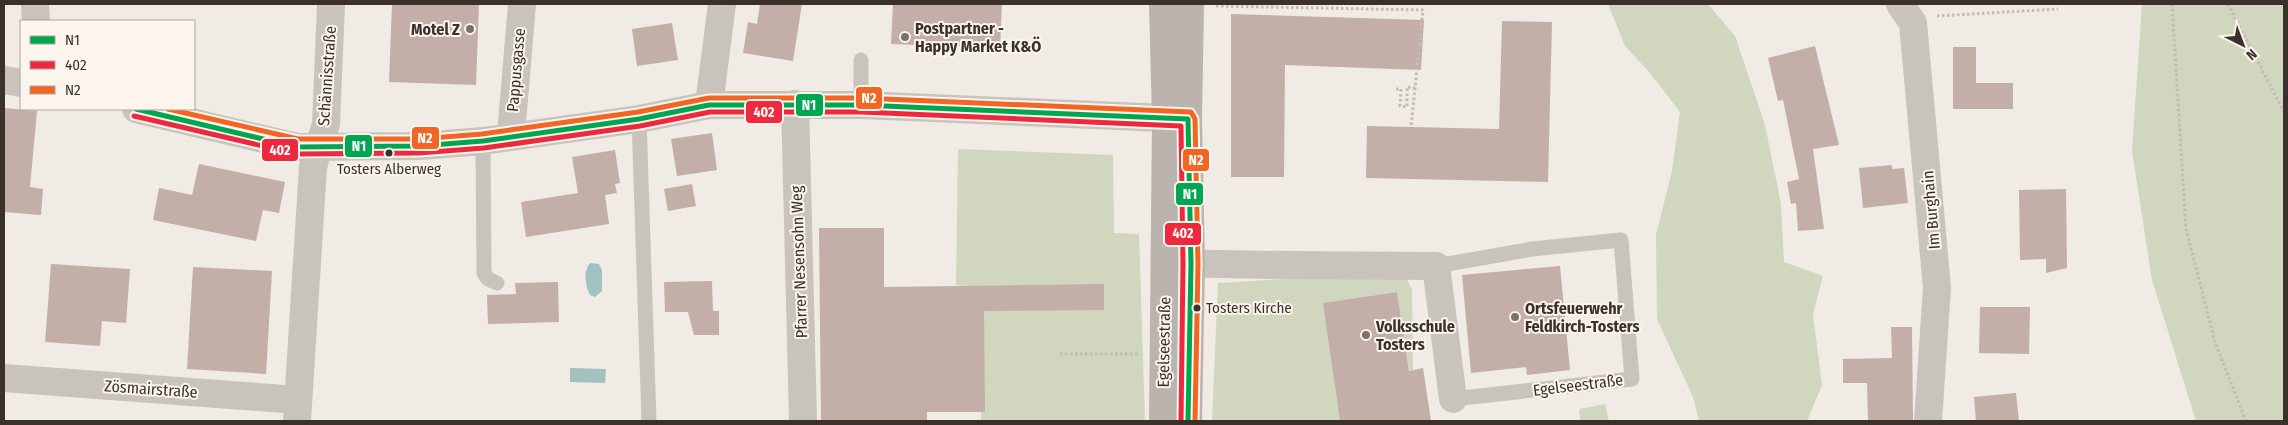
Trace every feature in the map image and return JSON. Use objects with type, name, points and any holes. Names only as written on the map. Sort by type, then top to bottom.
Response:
[{"type":"main road","name":"Egelseestraße","points":[[1163,4],[1177,119],[1178,264],[1188,421]]},
{"type":"main road","name":"Egelseestraße","points":[[1177,119],[1190,4]]},
{"type":"main road","name":"Egelseestraße","points":[[1163,421],[1178,264]]},
{"type":"street","points":[[36,4],[36,20]]},
{"type":"street","name":"Schännisstraße","points":[[319,147],[326,124],[331,4]]},
{"type":"street","name":"Pappusgasse","points":[[511,135],[522,4]]},
{"type":"street","points":[[709,105],[722,4]]},
{"type":"street","name":"Im Burghain","points":[[1907,14],[1937,288],[1928,421]]},
{"type":"street","points":[[4,80],[20,83]]},
{"type":"street","name":"Pfarrer Nesensohn Weg","points":[[795,104],[803,421]]},
{"type":"street","points":[[140,110],[297,147],[420,146],[483,141],[511,135],[639,119],[709,105],[860,105],[1177,119]]},
{"type":"street","name":"Zösmairstraße","points":[[4,378],[298,410],[313,167],[319,147]]},
{"type":"street","name":"Egelseestraße","points":[[1178,264],[1244,263],[1309,267],[1436,266],[1453,399]]},
{"type":"lane","points":[[860,105],[861,60]]},
{"type":"lane","points":[[639,119],[649,421]]},
{"type":"lane","points":[[483,141],[484,272],[488,279],[496,282]]},
{"type":"lane","name":"Egelseestraße","points":[[1436,266],[1532,249],[1621,240],[1632,379],[1453,399]]},
{"type":"path","points":[[1190,4],[1423,10],[1410,127]]},
{"type":"path","points":[[2172,4],[2186,229],[2215,342],[2246,421]]},
{"type":"path","points":[[2228,4],[2284,112]]},
{"type":"path","points":[[1907,14],[1926,16],[2058,10]]},
{"type":"path","points":[[1396,89],[1401,89],[1400,106],[1408,106],[1407,87],[1415,88]]},
{"type":"path","points":[[1060,354],[1146,354]]},
{"type":"green space","points":[[1608,4],[1708,4],[1735,36],[1765,125],[1781,204],[1784,262],[1823,276],[1813,314],[1822,385],[1807,421],[1699,421],[1693,397],[1657,319],[1656,235],[1672,171],[1680,112],[1650,73],[1625,46]]},
{"type":"green space","points":[[2142,4],[2284,4],[2284,421],[2196,421],[2152,280],[2132,151]]},
{"type":"green space","points":[[958,149],[1113,155],[1114,233],[1139,234],[1145,421],[981,421],[980,288],[956,285]]},
{"type":"green space","points":[[1399,272],[1407,279],[1412,290],[1413,370],[1409,370],[1397,292],[1324,303],[1340,421],[1212,421],[1218,283]]},
{"type":"green space","points":[[1605,404],[1609,421],[1574,421],[1580,420],[1579,409]]},
{"type":"water","points":[[590,263],[599,264],[602,270],[602,291],[595,297],[590,295],[586,283],[586,270]]},
{"type":"water","points":[[570,368],[606,369],[605,383],[570,382]]},
{"type":"building","points":[[392,4],[479,4],[476,85],[389,82]]},
{"type":"building","points":[[760,4],[802,4],[793,61],[743,53],[748,22],[757,24]]},
{"type":"building","points":[[893,4],[1002,4],[1000,48],[891,44]]},
{"type":"building","points":[[1231,14],[1424,20],[1421,70],[1285,65],[1284,177],[1231,177]]},
{"type":"building","points":[[1502,21],[1552,22],[1548,182],[1366,178],[1367,126],[1499,129]]},
{"type":"building","points":[[672,23],[678,60],[637,66],[632,29]]},
{"type":"building","points":[[1815,46],[1839,145],[1813,149],[1824,229],[1798,231],[1796,203],[1791,204],[1787,182],[1799,179],[1783,100],[1778,101],[1768,58]]},
{"type":"building","points":[[1953,47],[1976,47],[1976,83],[2013,83],[2013,109],[1953,109]]},
{"type":"building","points":[[4,108],[37,111],[30,187],[43,189],[41,215],[4,212]]},
{"type":"building","points":[[712,133],[717,170],[677,176],[671,139]]},
{"type":"building","points":[[615,150],[620,183],[615,184],[617,193],[605,195],[609,224],[526,237],[521,202],[578,193],[572,157]]},
{"type":"building","points":[[199,164],[285,182],[279,213],[263,210],[256,241],[153,220],[159,188],[192,195]]},
{"type":"building","points":[[1892,165],[1892,169],[1904,168],[1908,203],[1863,208],[1859,168]]},
{"type":"building","points":[[692,184],[696,206],[668,211],[664,189]]},
{"type":"building","points":[[2066,189],[2067,268],[2046,273],[2046,259],[2020,260],[2019,190]]},
{"type":"building","points":[[819,228],[884,228],[884,287],[1104,284],[1104,310],[984,311],[985,412],[927,412],[927,421],[821,421]]},
{"type":"building","points":[[51,264],[130,269],[126,323],[102,321],[100,346],[45,342]]},
{"type":"building","name":"Ortsfeuerwehr Feldkirch-Tosters","points":[[1560,266],[1570,370],[1527,375],[1526,367],[1471,373],[1462,275]]},
{"type":"building","points":[[193,267],[272,271],[266,374],[187,369]]},
{"type":"building","points":[[712,281],[713,311],[719,311],[719,335],[694,335],[688,312],[665,312],[664,282]]},
{"type":"building","points":[[558,282],[559,322],[488,324],[487,295],[516,294],[515,283]]},
{"type":"building","name":"Volksschule Tosters","points":[[1397,292],[1409,371],[1423,368],[1431,421],[1340,421],[1323,303]]},
{"type":"building","points":[[1980,307],[2030,307],[2029,354],[1979,353]]},
{"type":"building","points":[[1891,327],[1912,327],[1913,421],[1868,421],[1867,383],[1843,383],[1843,359],[1892,358]]},
{"type":"building","points":[[2016,393],[2019,421],[1976,421],[1974,397]]},
{"type":"transit line","name":"N2","points":[[172,110],[298,139],[419,139],[482,134],[638,112],[709,98],[861,98],[1191,112],[1195,119],[1198,264],[1195,421]]},
{"type":"transit line","name":"N1","points":[[140,110],[297,147],[419,146],[483,141],[639,119],[709,105],[861,105],[1188,119],[1191,264],[1188,421]]},
{"type":"transit line","name":"402","points":[[134,116],[297,154],[419,153],[484,148],[640,126],[710,112],[861,112],[1181,126],[1183,264],[1181,421]]},
{"type":"place","name":"Motel Z","points":[[470,29]]},
{"type":"place","name":"Postpartner - Happy Market K&Ö","points":[[905,37]]},
{"type":"place","name":"Tosters Alberweg","points":[[389,153]]},
{"type":"place","name":"Tosters Kirche","points":[[1197,308]]},
{"type":"place","name":"Ortsfeuerwehr Feldkirch-Tosters","points":[[1515,317]]},
{"type":"place","name":"Volksschule Tosters","points":[[1366,335]]}]
